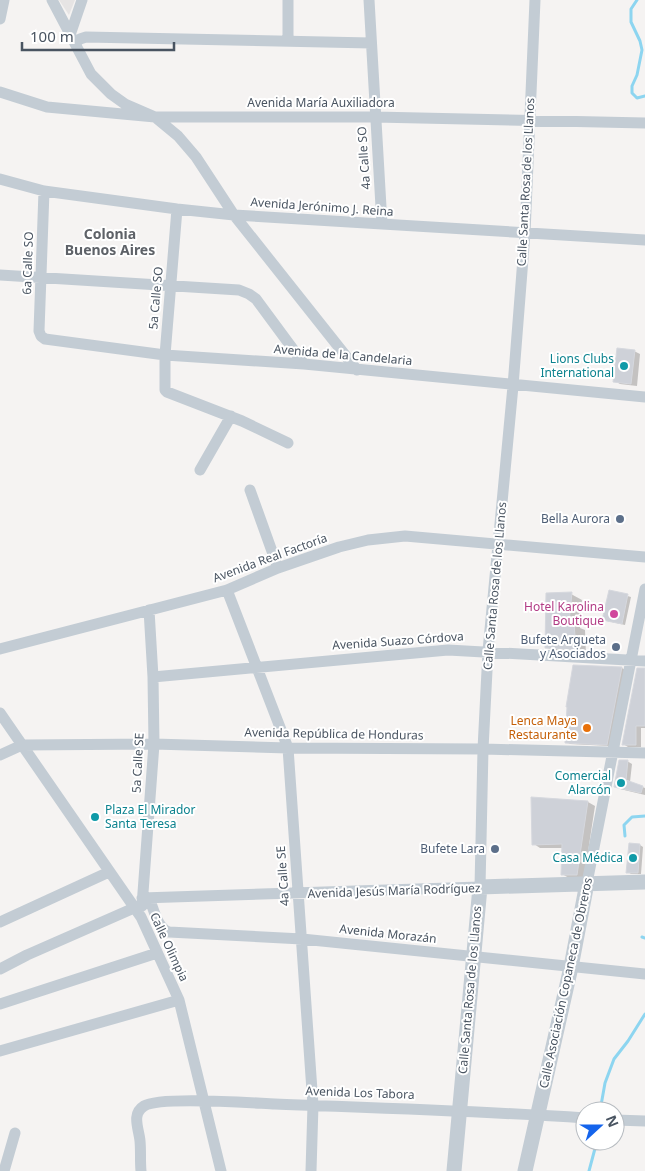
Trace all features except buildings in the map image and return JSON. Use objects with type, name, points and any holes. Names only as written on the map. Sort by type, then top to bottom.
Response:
[{"type":"street","points":[[0,19],[4,0]]},
{"type":"street","points":[[52,0],[91,74],[100,84],[126,104],[155,117],[178,136],[196,157],[234,215],[357,370]]},
{"type":"street","points":[[72,39],[82,0]]},
{"type":"street","points":[[288,0],[288,40]]},
{"type":"street","name":"4a Calle SO","points":[[369,0],[382,224]]},
{"type":"street","name":"Calle Santa Rosa de los Llanos","points":[[454,1171],[480,887],[483,749],[488,651],[499,545],[525,233],[535,0]]},
{"type":"street","points":[[72,39],[86,37],[370,43]]},
{"type":"street","name":"Avenida María Auxiliadora","points":[[0,92],[47,107],[155,117],[375,116],[645,123]]},
{"type":"street","name":"Avenida Jerónimo J. Reina","points":[[0,179],[44,191],[234,215],[645,240]]},
{"type":"street","name":"6a Calle SO","points":[[40,336],[44,191]]},
{"type":"street","name":"5a Calle SO","points":[[177,209],[165,355],[165,390],[231,416]]},
{"type":"street","points":[[0,275],[239,290],[256,299],[304,364]]},
{"type":"street","name":"Avenida de la Candelaria","points":[[40,336],[45,340],[165,355],[304,364],[513,386],[645,397]]},
{"type":"street","points":[[200,470],[231,416],[288,443]]},
{"type":"street","points":[[250,490],[278,568]]},
{"type":"street","name":"Avenida Real Factoría","points":[[0,649],[228,590],[278,568],[339,547],[386,537],[405,536],[645,557]]},
{"type":"street","name":"Calle Asociación Copaneca de Obreros","points":[[525,1171],[571,967],[645,589]]},
{"type":"street","name":"4a Calle SE","points":[[228,590],[288,748],[313,1105],[311,1171]]},
{"type":"street","name":"5a Calle SE","points":[[138,913],[146,898],[154,744],[150,610]]},
{"type":"street","name":"Avenida Suazo Córdova","points":[[153,677],[256,666],[448,650],[645,661]]},
{"type":"street","name":"Calle Olimpia","points":[[0,713],[138,913],[179,1000],[221,1171]]},
{"type":"street","name":"Avenida República de Honduras","points":[[22,745],[154,744],[288,748],[483,749],[645,753]]},
{"type":"street","points":[[0,755],[22,745]]},
{"type":"street","points":[[0,922],[109,872]]},
{"type":"street","name":"Avenida Jesús María Rodríguez","points":[[146,898],[645,882]]},
{"type":"street","name":"Avenida Morazán","points":[[146,898],[160,926],[164,931],[169,932],[302,940],[645,974]]},
{"type":"street","points":[[0,969],[27,955],[138,913]]},
{"type":"street","points":[[0,1004],[157,953]]},
{"type":"street","points":[[0,1051],[179,1000]]},
{"type":"street","name":"Avenida Los Tabora","points":[[140,1171],[140,1140],[136,1124],[138,1112],[144,1105],[159,1102],[204,1101],[313,1105],[575,1117]]},
{"type":"street","points":[[625,1120],[645,1121]]},
{"type":"street","points":[[4,1171],[15,1133]]},
{"type":"shaded area","points":[[59,0],[75,0],[69,15]]},
{"type":"waterway","points":[[637,0],[631,9],[631,22],[642,50],[637,75],[632,86],[632,93],[637,98],[645,96]]},
{"type":"waterway","points":[[625,836],[624,825],[632,817],[645,816]]},
{"type":"waterway","points":[[602,1101],[605,1083],[614,1059],[645,1014]]},
{"type":"waterway","points":[[589,1171],[594,1151]]},
{"type":"place","name":"Lions Clubs International","points":[[624,366]]},
{"type":"place","name":"Bella Aurora","points":[[620,519]]},
{"type":"place","name":"Hotel Karolina Boutique","points":[[614,614]]},
{"type":"place","name":"Bufete Argueta y Asociados","points":[[616,647]]},
{"type":"place","name":"Lenca Maya Restaurante","points":[[587,728]]},
{"type":"place","name":"Comercial Alarcón","points":[[621,783]]},
{"type":"place","name":"Plaza El Mirador Santa Teresa","points":[[95,817]]},
{"type":"place","name":"Bufete Lara","points":[[495,849]]},
{"type":"place","name":"Casa Médica","points":[[633,858]]},
{"type":"district","name":"Colonia Buenos Aires","points":[[110,242]]}]
